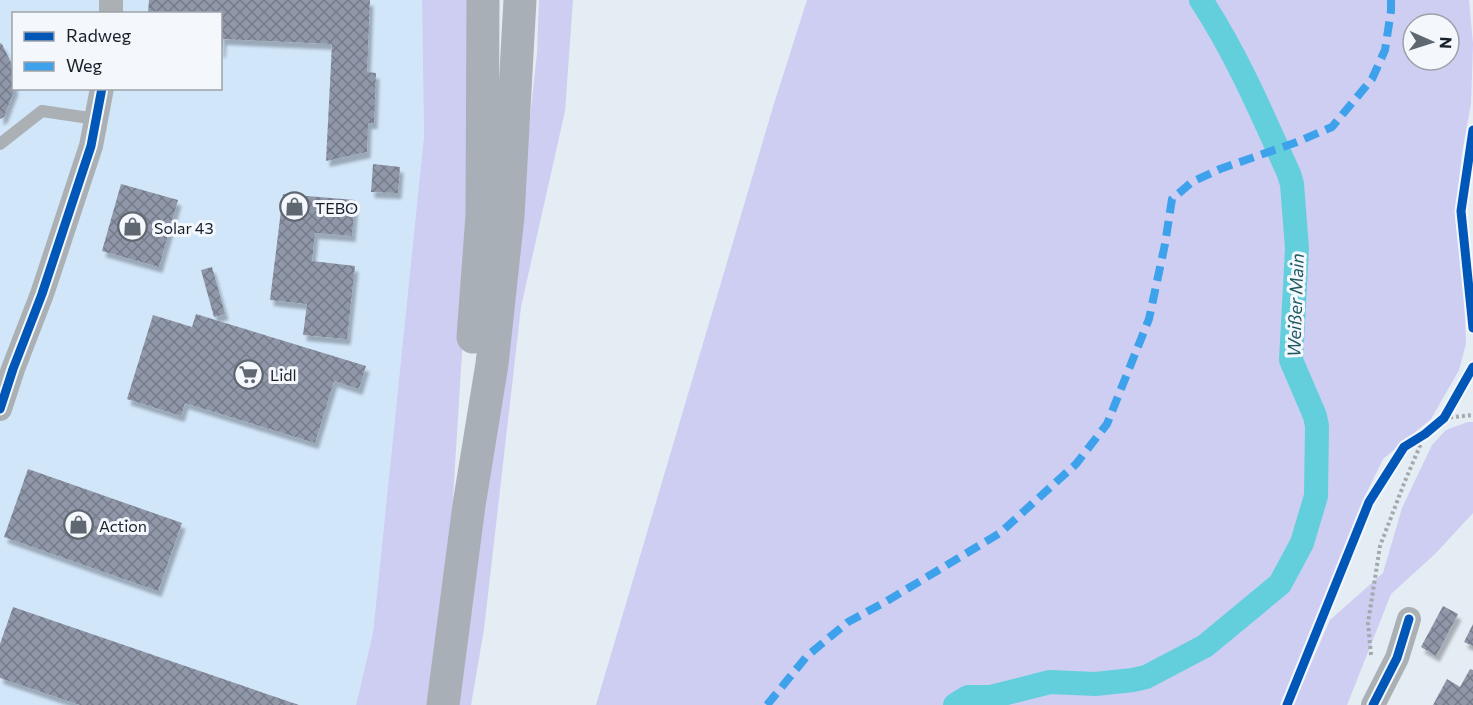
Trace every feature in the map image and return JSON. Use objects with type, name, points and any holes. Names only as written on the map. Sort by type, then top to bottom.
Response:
[{"type":"highway","points":[[469,505],[473,337],[482,216],[483,0]]},
{"type":"highway","points":[[443,705],[469,505],[492,364],[508,216],[520,0]]},
{"type":"street","points":[[0,409],[42,294],[91,146],[102,90]]},
{"type":"street","points":[[1373,705],[1397,658],[1409,619]]},
{"type":"lane","points":[[0,144],[42,111],[96,119]]},
{"type":"path","points":[[1444,418],[1473,415]]},
{"type":"path","points":[[1371,661],[1368,623],[1380,546],[1425,434]]},
{"type":"shaded area","points":[[0,0],[422,0],[424,136],[373,633],[356,705],[0,705]]},
{"type":"shaded area","points":[[422,0],[473,0],[463,336],[451,530],[428,705],[356,705],[373,633],[424,136]]},
{"type":"shaded area","points":[[539,0],[573,0],[565,111],[521,307],[484,629],[471,705],[457,705],[527,146],[537,53]]},
{"type":"shaded area","points":[[807,0],[1469,0],[1473,44],[1471,104],[1462,153],[1455,217],[1464,291],[1466,344],[1459,370],[1431,419],[1383,459],[1365,496],[1280,705],[596,705],[773,107]]},
{"type":"shaded area","points":[[1473,422],[1473,513],[1435,554],[1391,594],[1347,705],[1293,705],[1330,620],[1383,573],[1402,508],[1432,445],[1446,430]]},
{"type":"building","points":[[149,0],[370,0],[367,72],[376,73],[374,123],[368,123],[367,152],[326,161],[332,44],[223,39],[222,52],[222,12],[148,12]]},
{"type":"building","points":[[0,43],[12,65],[12,90],[14,90],[4,117],[0,119]]},
{"type":"building","points":[[373,164],[400,167],[398,193],[371,192]]},
{"type":"building","points":[[121,184],[178,200],[159,267],[102,251]]},
{"type":"building","points":[[283,194],[355,200],[352,236],[315,233],[312,261],[355,266],[347,339],[303,335],[307,304],[270,300]]},
{"type":"building","points":[[212,267],[225,314],[214,317],[201,270]]},
{"type":"building","name":"Lidl","points":[[196,314],[366,366],[359,389],[334,381],[315,443],[185,403],[181,416],[127,399],[153,315],[192,327]]},
{"type":"building","points":[[28,469],[182,523],[158,591],[4,537]]},
{"type":"building","points":[[1443,606],[1458,614],[1436,656],[1421,647]]},
{"type":"building","points":[[13,607],[299,705],[80,705],[0,678],[0,644]]},
{"type":"building","points":[[1473,624],[1473,646],[1464,642]]},
{"type":"building","points":[[1470,669],[1473,670],[1473,705],[1433,705],[1447,679],[1460,687]]},
{"type":"waterway","name":"Weißer Main","points":[[955,705],[968,697],[991,697],[1050,682],[1095,684],[1146,677],[1205,646],[1280,584],[1302,543],[1316,496],[1317,426],[1315,416],[1291,360],[1297,248],[1292,184],[1248,85],[1201,0]]},
{"type":"marked path","points":[[767,705],[807,656],[848,622],[1000,533],[1076,464],[1107,424],[1149,319],[1172,199],[1192,182],[1220,169],[1332,127],[1372,79],[1385,50],[1391,0]]},
{"type":"cycle path","points":[[0,409],[42,294],[91,146],[102,90]]},
{"type":"cycle path","points":[[1473,130],[1461,211],[1473,328]]},
{"type":"cycle path","points":[[1287,705],[1369,502],[1404,447],[1425,434],[1444,418],[1473,367]]},
{"type":"cycle path","points":[[1373,705],[1397,658],[1409,619]]},
{"type":"place","name":"TEBO","points":[[294,207]]},
{"type":"place","name":"Solar 43","points":[[133,227]]},
{"type":"place","name":"Lidl","points":[[249,374]]},
{"type":"place","name":"Action","points":[[78,525]]}]
